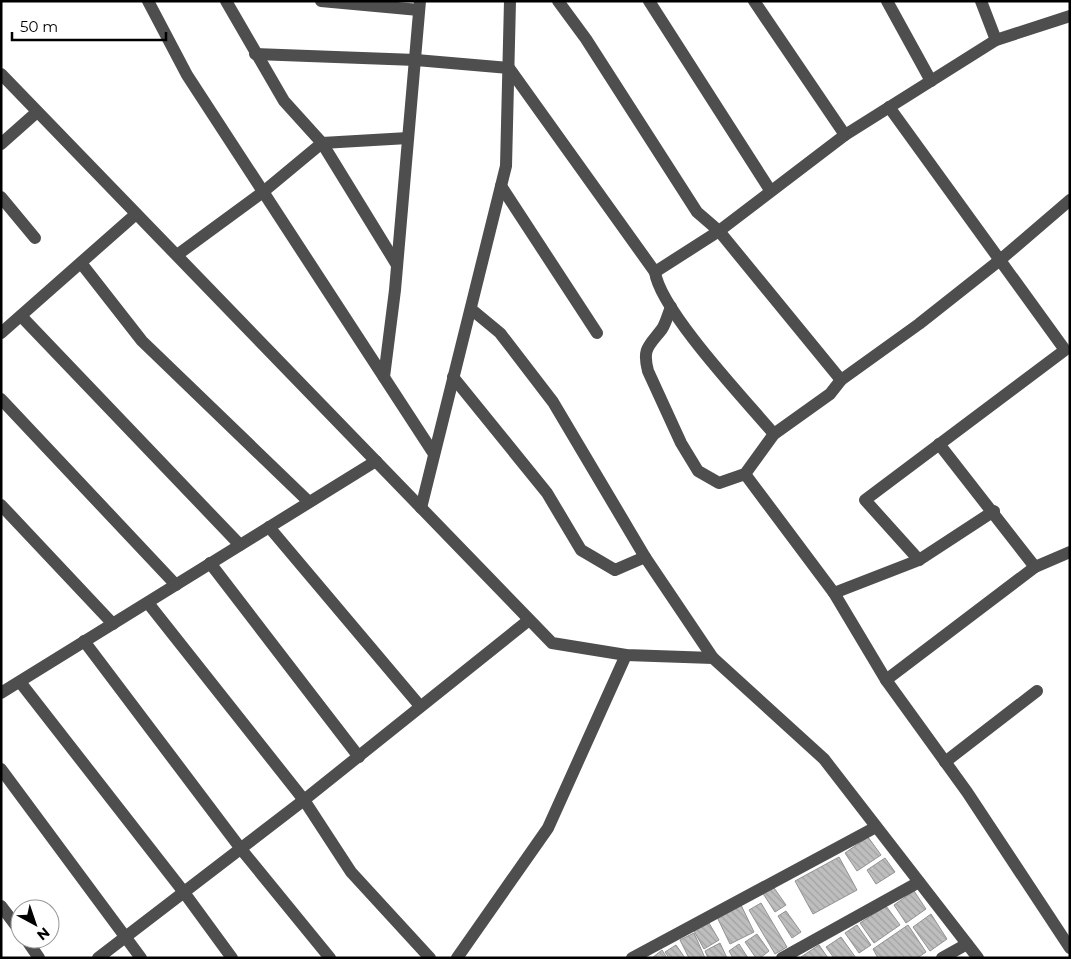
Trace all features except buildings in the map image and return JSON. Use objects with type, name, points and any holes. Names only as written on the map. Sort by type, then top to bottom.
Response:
[{"type":"street","points":[[148,1],[187,75],[434,454]]},
{"type":"street","points":[[226,1],[255,54],[284,100],[322,143],[397,265]]},
{"type":"street","points":[[321,1],[420,6],[397,265],[384,377]]},
{"type":"street","points":[[421,508],[506,166],[510,1]]},
{"type":"street","points":[[558,1],[586,39],[697,212],[719,231],[841,380]]},
{"type":"street","points":[[649,1],[770,190]]},
{"type":"street","points":[[886,1],[931,81]]},
{"type":"street","points":[[981,1],[996,40]]},
{"type":"street","points":[[758,3],[845,135]]},
{"type":"street","points":[[655,272],[719,231],[770,190],[845,135],[996,40],[1070,16]]},
{"type":"street","points":[[255,54],[416,60],[509,68],[655,272],[657,285],[683,326],[774,434]]},
{"type":"street","points":[[1,74],[552,643],[626,656],[713,658]]},
{"type":"street","points":[[889,107],[1000,260],[1067,348],[864,500],[919,560]]},
{"type":"street","points":[[1,144],[37,112]]},
{"type":"street","points":[[177,256],[263,192],[322,143],[408,138]]},
{"type":"street","points":[[501,186],[597,332]]},
{"type":"street","points":[[1,197],[35,238]]},
{"type":"street","points":[[671,307],[663,327],[646,348],[645,360],[648,371],[682,443],[698,471],[719,483],[745,474],[774,434],[830,394],[841,380],[919,324],[1000,260],[1070,200]]},
{"type":"street","points":[[1,333],[136,214]]},
{"type":"street","points":[[81,263],[142,341],[309,502]]},
{"type":"street","points":[[470,309],[500,333],[553,402],[645,557],[713,658],[824,759],[978,958]]},
{"type":"street","points":[[22,316],[240,545]]},
{"type":"street","points":[[454,377],[547,493],[581,550],[615,570],[645,557]]},
{"type":"street","points":[[1,399],[176,585]]},
{"type":"street","points":[[939,444],[994,511],[1035,567]]},
{"type":"street","points":[[1,693],[376,461]]},
{"type":"street","points":[[745,474],[834,592],[886,680],[945,762],[1070,948]]},
{"type":"street","points":[[1,505],[113,624]]},
{"type":"street","points":[[834,592],[919,560],[994,511]]},
{"type":"street","points":[[269,527],[420,706]]},
{"type":"street","points":[[886,680],[1035,567],[1070,552]]},
{"type":"street","points":[[210,563],[360,757]]},
{"type":"street","points":[[148,603],[304,800],[350,872],[430,958]]},
{"type":"street","points":[[98,958],[360,757],[420,706],[530,620]]},
{"type":"street","points":[[84,641],[241,849],[330,958]]},
{"type":"street","points":[[458,958],[548,828],[626,656]]},
{"type":"street","points":[[20,682],[183,891],[232,958]]},
{"type":"street","points":[[945,762],[1037,692]]},
{"type":"street","points":[[1,769],[141,958]]},
{"type":"street","points":[[632,958],[876,826]]},
{"type":"street","points":[[782,958],[919,882]]},
{"type":"street","points":[[1,906],[10,918]]},
{"type":"street","points":[[942,958],[967,944]]}]
